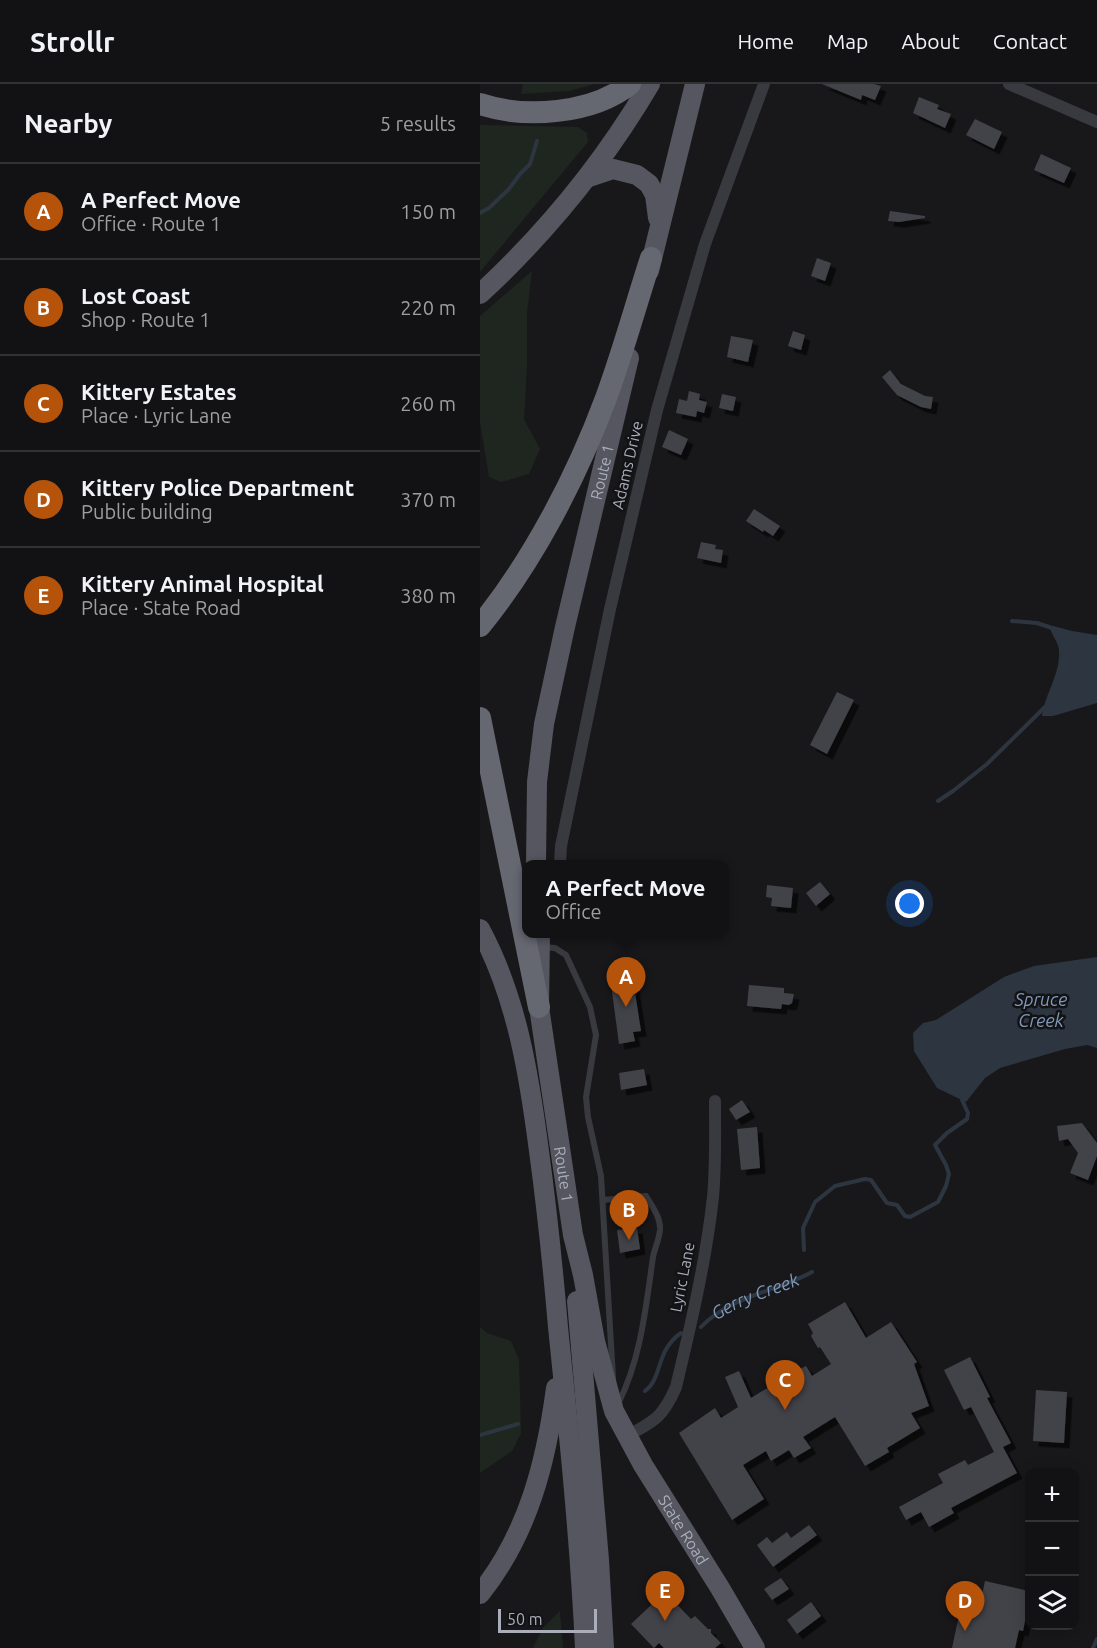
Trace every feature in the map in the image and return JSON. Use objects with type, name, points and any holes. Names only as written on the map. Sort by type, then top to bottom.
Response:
[{"type":"highway","points":[[480,104],[503,110],[547,112],[595,102],[630,84]]},
{"type":"highway","points":[[482,623],[515,578],[565,490],[606,398],[651,258]]},
{"type":"highway","points":[[480,718],[522,924]]},
{"type":"highway","points":[[525,938],[539,1007]]},
{"type":"main road","points":[[480,294],[511,265],[589,177],[633,114],[650,84]]},
{"type":"main road","name":"Route 1","points":[[536,860],[537,782],[544,724],[651,258],[660,230],[694,84]]},
{"type":"main road","points":[[589,177],[613,169],[638,175],[649,184],[655,195],[660,230]]},
{"type":"main road","name":"Route 1","points":[[480,929],[490,947],[514,1011],[527,1064],[547,1209],[558,1328]]},
{"type":"main road","name":"Route 1","points":[[541,940],[539,1007],[573,1235],[593,1331],[614,1412]]},
{"type":"main road","points":[[573,1235],[604,1648]]},
{"type":"main road","points":[[480,1594],[510,1551],[537,1486],[545,1458],[556,1388],[558,1328]]},
{"type":"main road","points":[[558,1328],[581,1573],[585,1648]]},
{"type":"main road","name":"State Road","points":[[614,1412],[755,1648]]},
{"type":"street","name":"Adams Drive","points":[[560,860],[561,846],[588,715],[657,410],[705,244],[764,84]]},
{"type":"street","points":[[1009,84],[1097,122]]},
{"type":"street","name":"Lyric Lane","points":[[627,1436],[658,1418],[676,1387],[696,1305],[711,1217],[715,1170],[715,1101]]},
{"type":"lane","points":[[541,940],[566,955],[590,1007],[596,1035],[586,1097],[601,1176],[610,1293],[614,1412]]},
{"type":"lane","points":[[603,1200],[646,1196],[655,1211],[660,1229],[655,1246],[651,1286],[633,1366],[614,1412]]},
{"type":"shaded area","points":[[523,84],[595,84],[569,91],[521,94]]},
{"type":"shaded area","points":[[480,125],[578,127],[587,133],[588,142],[480,272]]},
{"type":"shaded area","points":[[532,271],[527,313],[524,419],[540,449],[529,474],[501,482],[489,477],[480,422],[480,316]]},
{"type":"shaded area","points":[[480,1327],[487,1333],[511,1341],[519,1360],[521,1433],[512,1451],[480,1473]]},
{"type":"shaded area","points":[[560,1611],[563,1648],[533,1648],[543,1628]]},
{"type":"water","points":[[1053,626],[1097,635],[1097,703],[1053,716],[1042,716],[1059,659],[1058,647],[1050,628]]},
{"type":"water","name":"Spruce Creek","points":[[1097,957],[1097,1048],[1087,1045],[1065,1049],[1000,1068],[985,1078],[966,1102],[937,1088],[914,1051],[913,1033],[923,1023],[936,1020],[1004,977],[1034,966]]},
{"type":"building","points":[[822,84],[881,86],[875,100],[862,95],[861,100]]},
{"type":"building","points":[[919,97],[939,105],[937,109],[951,114],[945,128],[913,113]]},
{"type":"building","points":[[975,119],[1002,132],[994,149],[966,135]]},
{"type":"building","points":[[1041,154],[1071,168],[1064,183],[1034,170]]},
{"type":"building","points":[[890,211],[925,216],[925,218],[899,222],[888,221]]},
{"type":"building","points":[[817,258],[831,263],[825,281],[811,276]]},
{"type":"building","points":[[793,331],[805,335],[801,350],[788,346]]},
{"type":"building","points":[[731,336],[753,340],[748,362],[727,357]]},
{"type":"building","points":[[890,370],[901,384],[925,396],[933,397],[931,409],[921,407],[897,395],[882,377]]},
{"type":"building","points":[[689,391],[700,394],[699,400],[707,402],[704,413],[697,411],[696,417],[676,413],[679,399],[687,401]]},
{"type":"building","points":[[722,394],[736,397],[733,411],[719,408]]},
{"type":"building","points":[[669,430],[688,439],[681,455],[662,447]]},
{"type":"building","points":[[754,509],[780,526],[773,536],[746,521]]},
{"type":"building","points":[[701,542],[716,545],[715,549],[723,550],[721,563],[697,558]]},
{"type":"building","points":[[837,692],[854,700],[827,754],[810,745]]},
{"type":"building","points":[[820,882],[830,894],[816,906],[806,893]]},
{"type":"building","points":[[767,885],[793,888],[791,908],[771,906],[772,898],[766,897]]},
{"type":"building","points":[[633,980],[641,1031],[633,1032],[635,1041],[619,1044],[611,984]]},
{"type":"building","points":[[749,985],[784,988],[784,993],[794,994],[792,1003],[782,1004],[781,1009],[747,1006]]},
{"type":"building","points":[[644,1069],[647,1085],[621,1090],[619,1073]]},
{"type":"building","points":[[742,1100],[750,1112],[736,1120],[729,1109]]},
{"type":"building","points":[[1082,1123],[1097,1143],[1097,1156],[1088,1180],[1070,1173],[1078,1153],[1068,1139],[1059,1141],[1057,1126]]},
{"type":"building","points":[[757,1127],[760,1168],[741,1170],[737,1129]]},
{"type":"building","points":[[637,1228],[640,1249],[620,1253],[617,1230]]},
{"type":"building","points":[[845,1302],[866,1338],[891,1322],[917,1362],[914,1364],[929,1406],[911,1413],[920,1428],[887,1448],[889,1452],[865,1466],[835,1417],[803,1437],[811,1448],[794,1458],[789,1450],[771,1461],[766,1451],[743,1465],[764,1499],[732,1520],[679,1433],[715,1408],[721,1418],[738,1407],[725,1377],[739,1371],[751,1398],[769,1387],[766,1382],[782,1372],[785,1377],[806,1366],[812,1376],[831,1364],[811,1336],[813,1333],[808,1324]]},
{"type":"building","points":[[970,1357],[990,1397],[987,1398],[1011,1443],[1003,1447],[1017,1473],[951,1508],[954,1513],[929,1527],[921,1512],[906,1520],[899,1507],[943,1483],[938,1474],[965,1460],[968,1465],[994,1452],[971,1407],[964,1410],[944,1370]]},
{"type":"building","points":[[1036,1390],[1067,1392],[1064,1443],[1033,1441]]},
{"type":"building","points":[[809,1525],[817,1535],[773,1567],[757,1545],[767,1537],[772,1543],[787,1532],[791,1538]]},
{"type":"building","points":[[781,1578],[789,1589],[772,1600],[764,1589]]},
{"type":"building","points":[[985,1581],[1025,1590],[1025,1621],[1023,1631],[1019,1630],[1015,1648],[952,1648],[960,1611],[978,1614]]},
{"type":"building","points":[[665,1592],[691,1619],[695,1616],[708,1629],[711,1629],[711,1633],[721,1643],[715,1648],[664,1648],[659,1643],[654,1648],[631,1624]]},
{"type":"building","points":[[811,1602],[821,1616],[797,1634],[787,1620]]},
{"type":"waterway","points":[[480,213],[489,208],[509,189],[530,164],[537,141]]},
{"type":"waterway","points":[[1012,621],[1037,623],[1055,629]]},
{"type":"waterway","points":[[938,801],[987,764],[1045,707]]},
{"type":"waterway","name":"Gerry Creek","points":[[804,1250],[803,1228],[815,1202],[835,1186],[865,1179],[871,1180],[887,1203],[897,1205],[905,1216],[910,1217],[938,1202],[949,1174],[935,1145],[967,1119],[968,1113],[962,1100]]},
{"type":"waterway","name":"Gerry Creek","points":[[701,1327],[739,1301],[812,1272]]},
{"type":"waterway","name":"Gerry Creek","points":[[645,1391],[655,1379],[667,1348],[681,1333]]},
{"type":"waterway","name":"Gerry Creek","points":[[480,1435],[518,1424]]},
{"type":"waterway","points":[[1093,1648],[1097,1639]]},
{"type":"place","name":"A Perfect Move","points":[[626,1007]]},
{"type":"place","name":"Lost Coast","points":[[629,1240]]},
{"type":"place","name":"Kittery Estates","points":[[785,1410]]},
{"type":"place","name":"Kittery Animal Hospital","points":[[665,1621]]},
{"type":"place","name":"Kittery Police Department","points":[[965,1631]]}]
